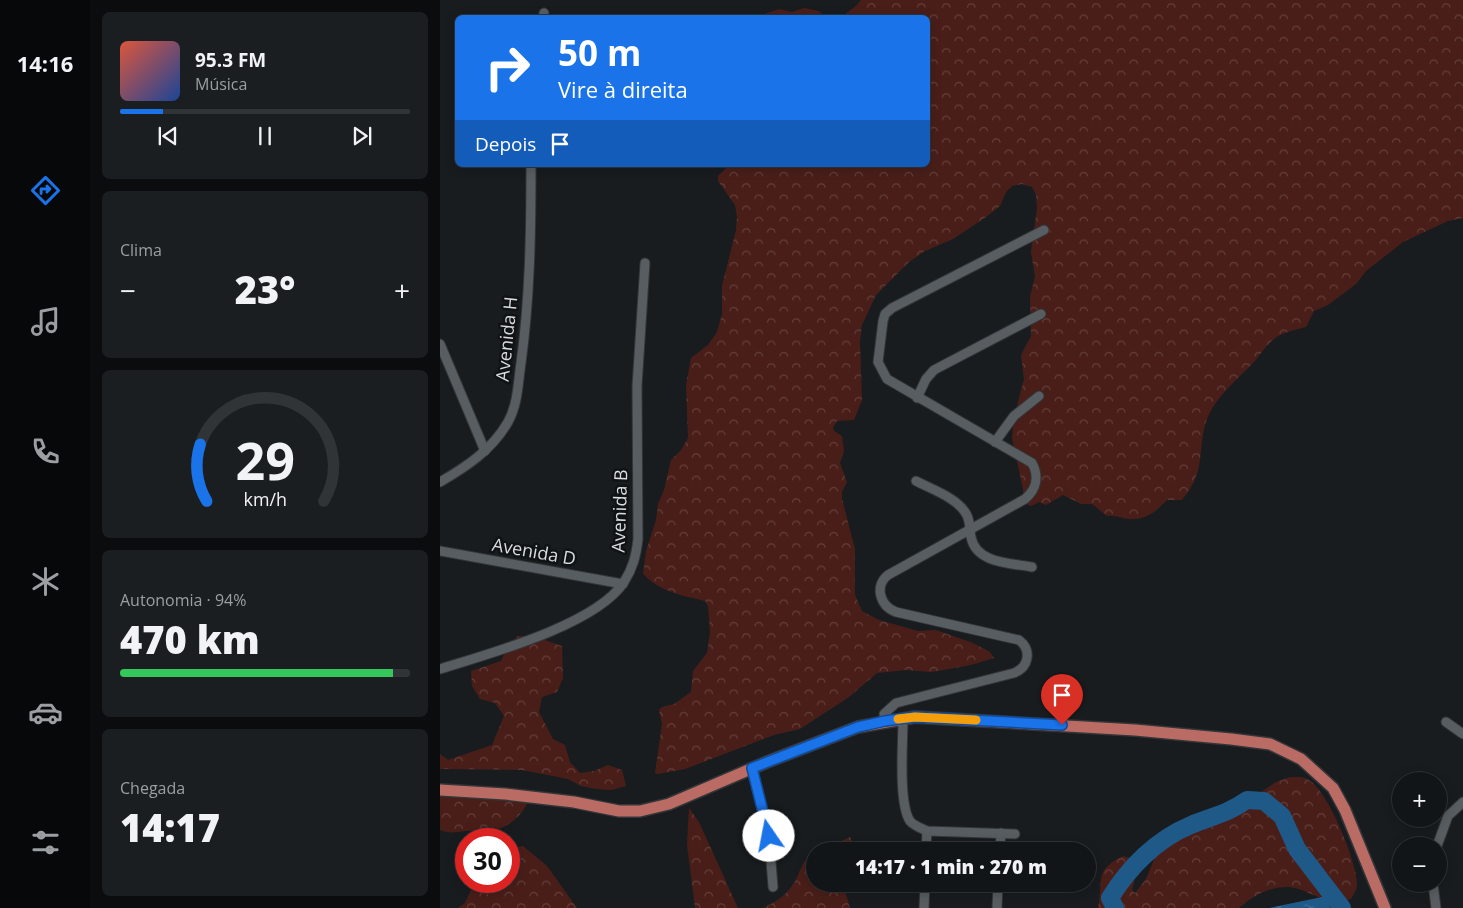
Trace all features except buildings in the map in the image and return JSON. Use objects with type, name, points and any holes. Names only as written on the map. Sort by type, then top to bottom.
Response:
[{"type":"main road","points":[[440,790],[506,794],[574,802],[619,810],[640,811],[669,804],[840,733],[885,721],[915,717],[1136,730],[1270,744],[1301,759],[1332,788],[1345,810],[1385,908]]},
{"type":"street","name":"Avenida H","points":[[440,482],[469,465],[485,451],[507,424],[517,398],[528,316],[531,167]]},
{"type":"street","points":[[885,721],[884,714],[896,703],[1014,673],[1022,669],[1026,662],[1026,650],[1019,640],[896,612],[887,607],[882,600],[881,583],[888,575],[1025,499],[1035,486],[1036,474],[1032,463],[892,384],[880,368],[878,362],[886,314],[892,308],[1044,230]]},
{"type":"street","name":"Avenida B","points":[[440,669],[507,648],[560,628],[592,611],[623,584],[636,561],[638,539],[637,386],[645,263]]},
{"type":"street","points":[[917,398],[926,379],[934,370],[1042,314]]},
{"type":"street","points":[[440,344],[485,451]]},
{"type":"street","points":[[995,442],[1014,416],[1039,396]]},
{"type":"street","points":[[916,481],[962,508],[968,516],[975,547],[985,557],[1032,567]]},
{"type":"street","name":"Avenida D","points":[[440,551],[623,584]]},
{"type":"street","points":[[903,719],[903,783],[906,812],[914,825],[927,831],[1015,834]]},
{"type":"street","points":[[1446,722],[1463,734]]},
{"type":"street","points":[[752,768],[769,836],[773,887]]},
{"type":"street","points":[[1440,837],[1448,816],[1463,802]]},
{"type":"street","points":[[926,842],[927,831]]},
{"type":"street","points":[[1001,834],[1001,842]]},
{"type":"street","points":[[924,908],[925,892]]},
{"type":"street","points":[[996,908],[997,892]]},
{"type":"street","points":[[1434,892],[1436,908]]},
{"type":"green space","points":[[861,0],[1463,0],[1463,218],[1448,221],[1403,242],[1366,271],[1356,284],[1328,305],[1314,311],[1306,327],[1285,333],[1271,342],[1217,401],[1204,429],[1197,474],[1182,500],[1167,500],[1146,516],[1127,519],[1107,516],[1092,504],[1081,504],[1063,495],[1046,505],[1039,502],[1031,506],[1024,503],[1023,489],[1012,438],[1014,417],[1024,379],[1021,355],[1031,336],[1030,296],[1035,277],[1031,252],[1037,208],[1036,195],[1032,187],[1022,184],[1012,186],[1006,192],[1000,206],[953,239],[925,251],[909,262],[876,295],[862,325],[860,341],[862,400],[854,420],[837,421],[833,427],[834,431],[842,436],[844,451],[840,463],[847,482],[842,492],[842,499],[855,549],[855,595],[862,611],[879,620],[918,631],[936,630],[973,643],[990,652],[994,658],[971,665],[932,672],[906,670],[877,673],[849,697],[800,729],[774,735],[685,769],[658,774],[655,773],[662,724],[659,710],[662,707],[674,704],[691,692],[693,671],[707,653],[710,632],[708,606],[705,601],[664,589],[643,574],[646,551],[671,460],[681,450],[688,438],[686,385],[691,358],[708,345],[717,332],[722,314],[722,286],[736,230],[737,217],[735,205],[718,181],[718,176],[727,167],[930,167],[930,15],[844,15]]},
{"type":"green space","points":[[804,8],[819,11],[823,15],[761,15],[779,9],[792,12]]},
{"type":"green space","points":[[518,636],[533,636],[562,646],[563,678],[557,692],[542,697],[539,712],[553,739],[565,745],[570,762],[580,773],[594,771],[608,765],[622,770],[626,786],[611,790],[596,789],[581,786],[568,779],[522,770],[440,769],[440,754],[448,760],[492,745],[504,716],[495,703],[480,699],[472,686],[471,671],[501,661],[508,646]]},
{"type":"green space","points":[[1290,777],[1302,777],[1309,780],[1325,798],[1333,813],[1353,861],[1356,875],[1357,887],[1351,899],[1336,902],[1324,900],[1299,889],[1283,887],[1259,894],[1239,908],[1098,908],[1103,871],[1114,861],[1123,856],[1134,859],[1137,871],[1132,890],[1135,893],[1146,879],[1155,857],[1185,828],[1211,814],[1248,801],[1276,782]]},
{"type":"green space","points":[[440,785],[486,787],[531,795],[519,815],[502,827],[455,828],[455,832],[450,832],[440,830]]},
{"type":"green space","points":[[689,808],[699,822],[738,908],[695,908],[687,844]]},
{"type":"green space","points":[[850,837],[852,842],[839,842]]},
{"type":"green space","points":[[523,846],[547,866],[577,908],[458,908],[465,903],[470,893],[520,893],[520,847]]},
{"type":"green space","points":[[806,859],[806,892],[845,892],[850,908],[763,908],[786,893],[795,881]]},
{"type":"water","points":[[1327,896],[1330,908],[1269,908]]},
{"type":"waterway","points":[[1115,908],[1110,898],[1126,875],[1155,846],[1179,831],[1226,812],[1247,800],[1264,801],[1282,816],[1297,849],[1342,908]]},
{"type":"slow traffic","points":[[898,719],[915,717],[976,720]]},
{"type":"route","points":[[769,836],[752,768],[832,736],[858,727],[915,717],[1062,725]]}]
